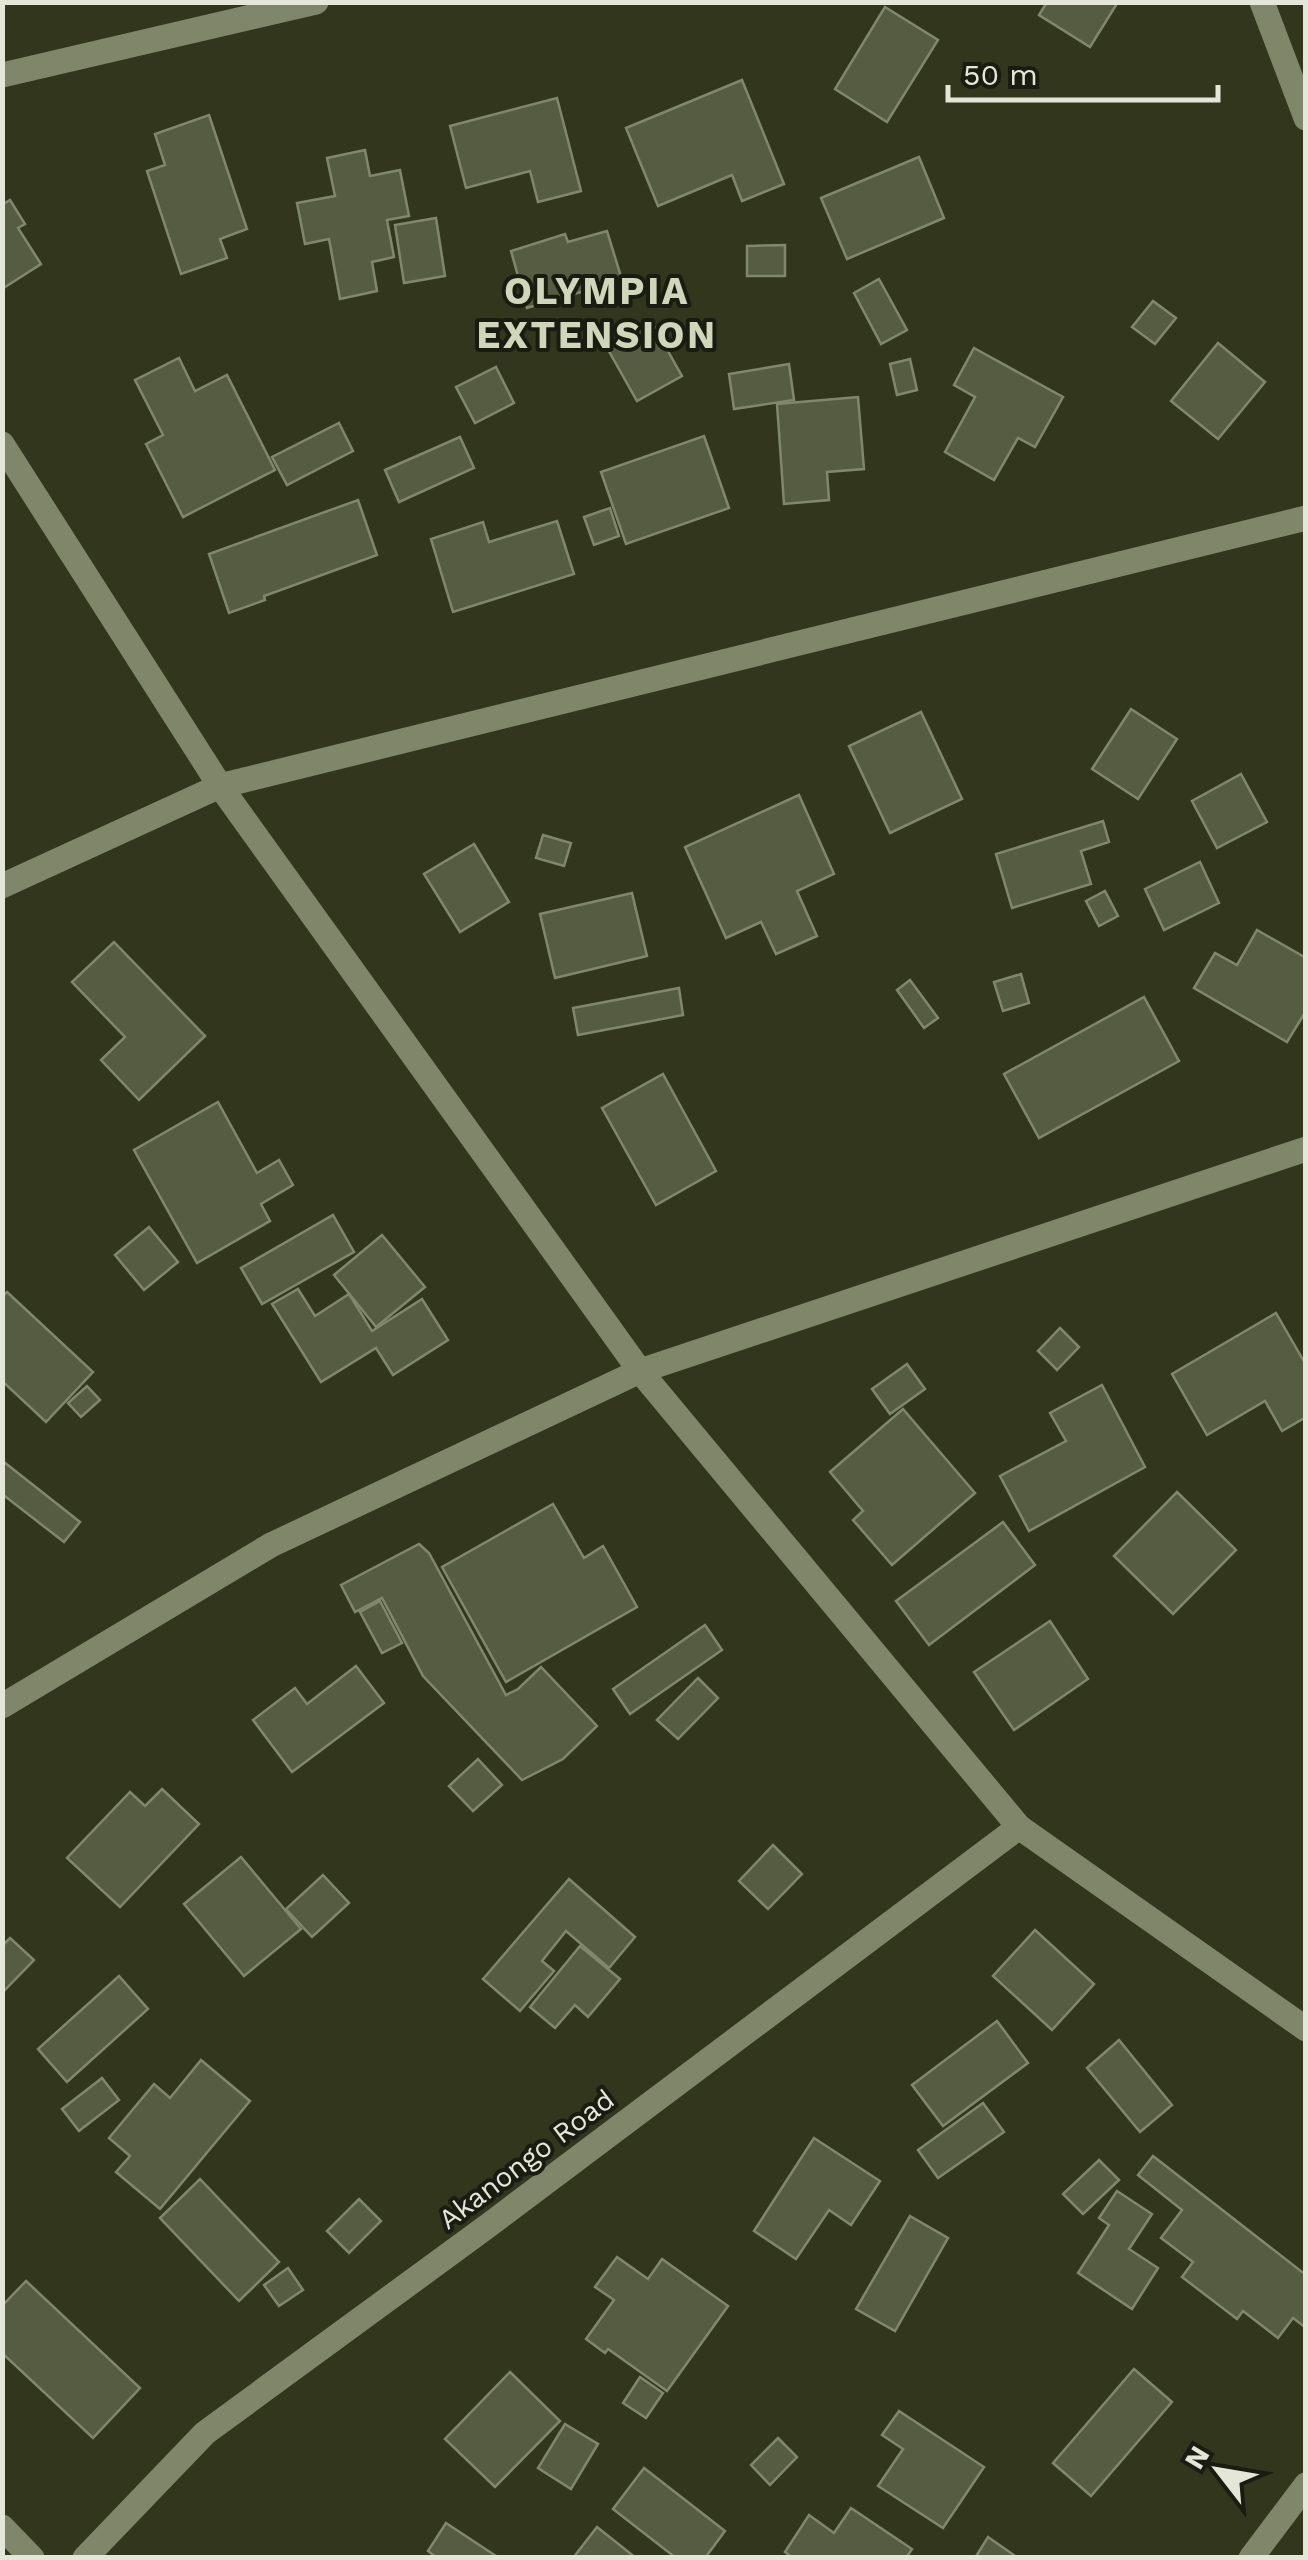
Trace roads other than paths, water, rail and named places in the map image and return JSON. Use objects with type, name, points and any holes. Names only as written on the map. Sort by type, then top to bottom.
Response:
[{"type":"street","points":[[2,75],[316,2]]},
{"type":"street","points":[[1262,2],[1306,118]]},
{"type":"street","points":[[2,444],[220,786],[640,1370],[1020,1827],[1306,2029]]},
{"type":"street","points":[[2,886],[220,786],[1306,518]]},
{"type":"street","points":[[2,1706],[271,1546],[640,1370],[1306,1150]]},
{"type":"street","name":"Akanongo Road","points":[[84,2558],[204,2433],[1020,1827]]},
{"type":"street","points":[[1252,2558],[1306,2485]]},
{"type":"street","points":[[2,2528],[32,2558]]},
{"type":"district","name":"OLYMPIA EXTENSION","points":[[597,313]]}]
